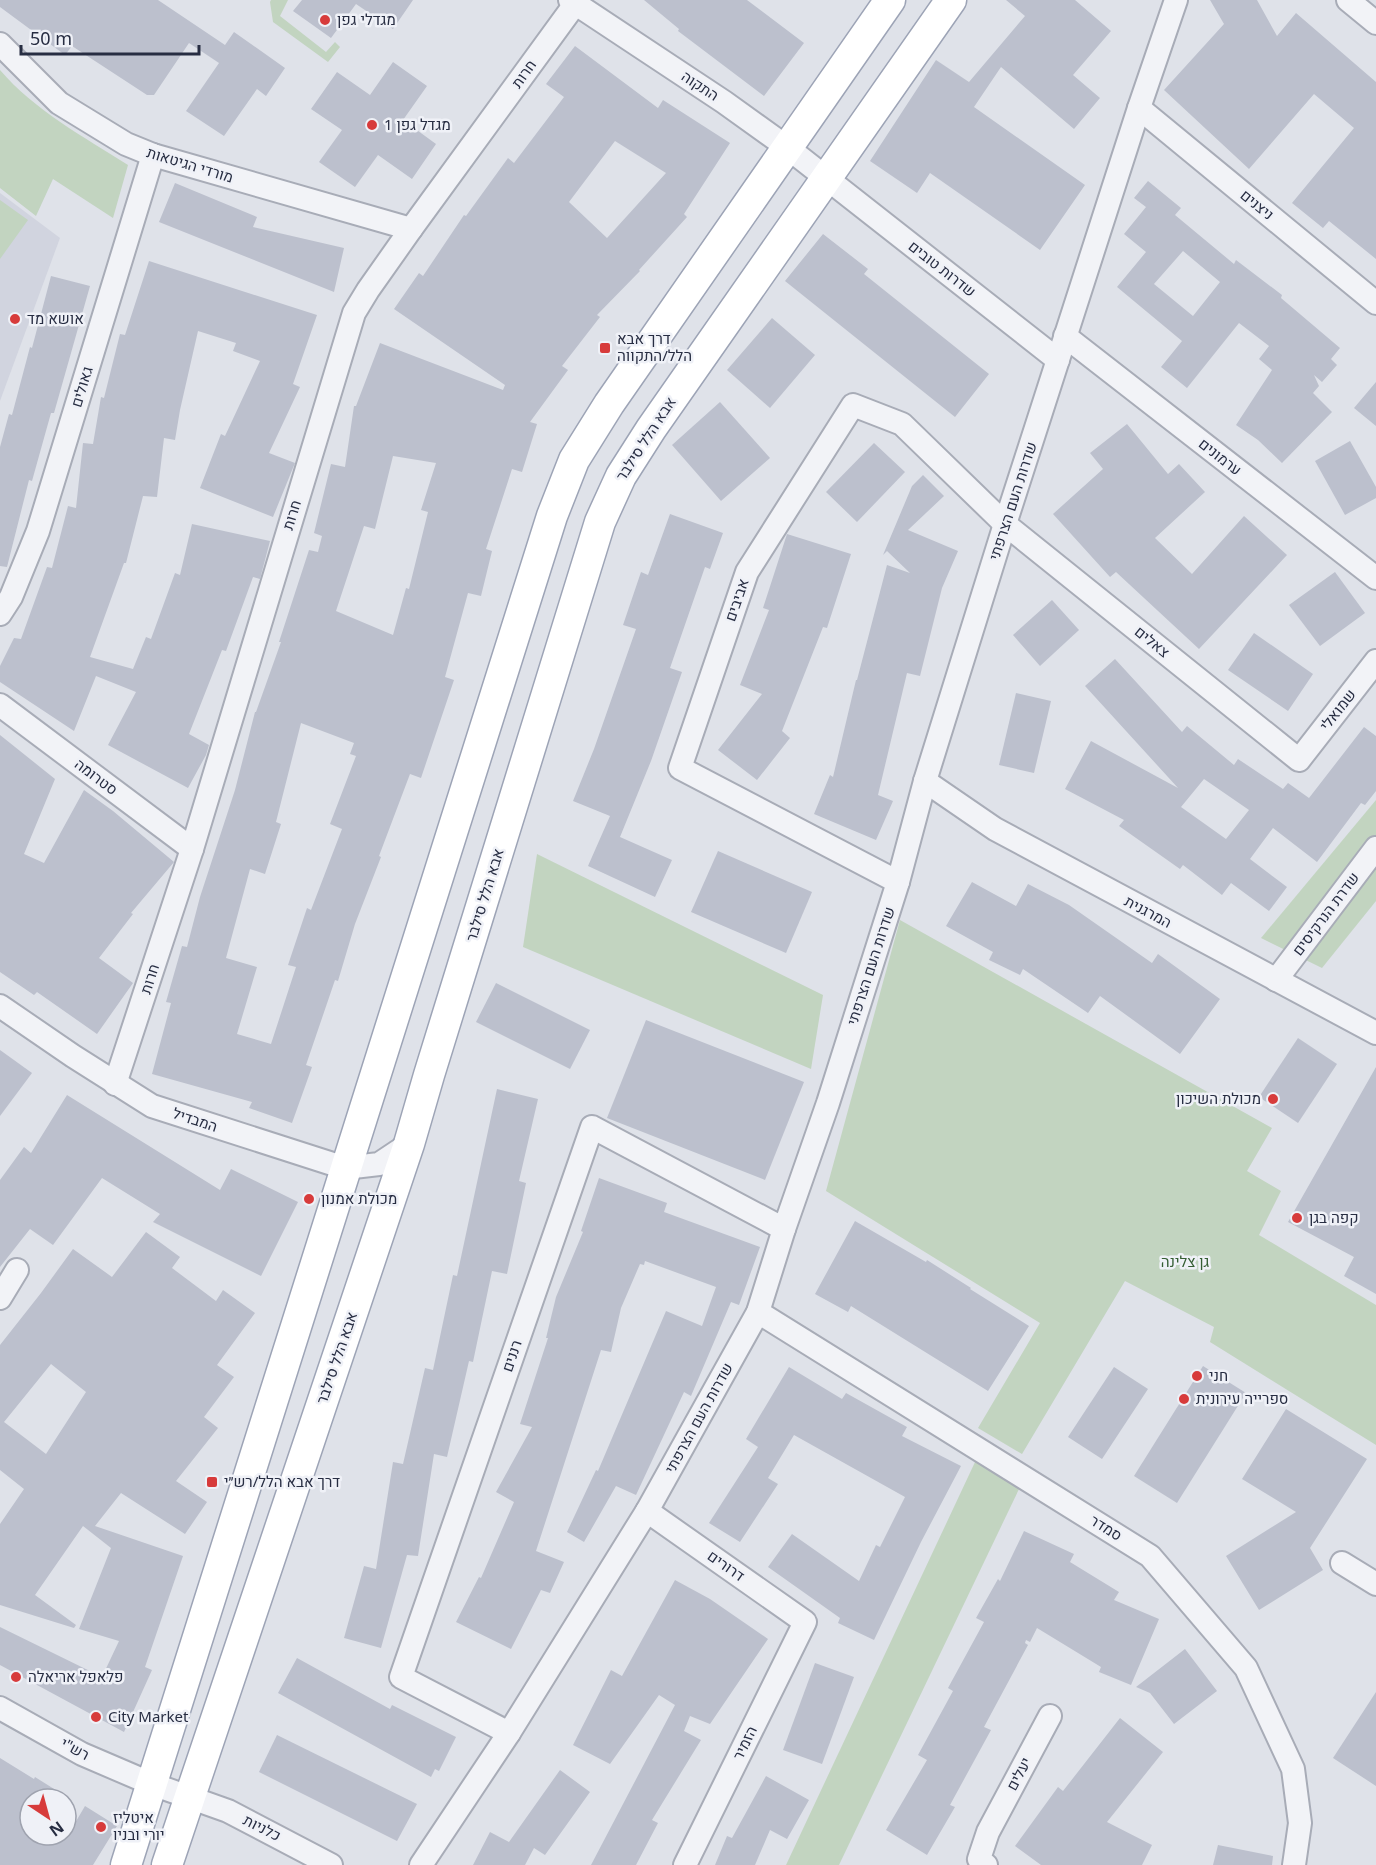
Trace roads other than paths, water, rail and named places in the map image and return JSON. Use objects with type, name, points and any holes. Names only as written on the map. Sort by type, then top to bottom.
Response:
[{"type":"main road","points":[[126,1865],[552,516],[574,460],[609,404],[890,0]]},
{"type":"main road","name":"אבא הלל סילבר","points":[[167,1865],[409,1144],[600,522],[621,476],[651,429],[951,0]]},
{"type":"street","name":"שדרות העם הצרפתי","points":[[421,1865],[509,1733],[647,1511],[758,1312],[828,1103],[898,882],[926,781],[1005,524],[1176,0]]},
{"type":"street","points":[[1348,0],[1376,23]]},
{"type":"street","name":"התקוה","points":[[574,2],[724,102],[825,178]]},
{"type":"street","name":"חרות","points":[[115,1084],[192,849],[354,313],[411,229],[574,2]]},
{"type":"street","name":"מורדי הגיטאות","points":[[0,44],[59,103],[126,144],[153,155],[411,229]]},
{"type":"street","name":"ניצנים","points":[[1139,108],[1376,303]]},
{"type":"street","name":"גאולים","points":[[0,614],[11,597],[38,531],[153,155]]},
{"type":"street","name":"שדרות טובים","points":[[825,178],[1058,360]]},
{"type":"street","name":"ערמונים","points":[[1065,336],[1376,578]]},
{"type":"street","name":"אביבים","points":[[898,882],[680,768],[747,572],[853,405],[902,424],[1005,524]]},
{"type":"street","name":"צאלים","points":[[1005,524],[1299,760]]},
{"type":"street","name":"שמואלי","points":[[1299,760],[1376,661]]},
{"type":"street","name":"סטרומה","points":[[0,705],[192,849]]},
{"type":"street","name":"המרגנית","points":[[926,781],[995,829],[1376,1033]]},
{"type":"street","name":"שדרת הנרקיסים","points":[[1276,980],[1376,848]]},
{"type":"street","name":"המבדיל","points":[[0,1005],[115,1084],[152,1106],[345,1168],[379,1164],[409,1144]]},
{"type":"street","name":"רננים","points":[[509,1733],[401,1677],[592,1127],[784,1229]]},
{"type":"street","points":[[0,1298],[17,1270]]},
{"type":"street","name":"סמדר","points":[[758,1312],[1150,1556],[1246,1668],[1293,1769],[1300,1823],[1294,1865]]},
{"type":"street","name":"דרורים","points":[[647,1511],[805,1622]]},
{"type":"street","points":[[1342,1563],[1376,1584]]},
{"type":"street","name":"הזמיר","points":[[685,1865],[805,1622]]},
{"type":"street","name":"רש\"י","points":[[0,1708],[82,1754],[152,1784],[190,1796]]},
{"type":"street","name":"יעלים","points":[[986,1865],[979,1859],[988,1832],[1050,1716]]},
{"type":"street","name":"כלניות","points":[[190,1796],[228,1811],[331,1865]]},
{"type":"street","points":[[988,1832],[991,1856],[996,1865]]},
{"type":"place","name":"מגדלי גפן","points":[[325,20]]},
{"type":"place","name":"מגדל גפן 1","points":[[372,125]]},
{"type":"place","name":"אושא מד","points":[[15,319]]},
{"type":"place","name":"דרך אבא הלל/התקווה","points":[[605,348]]},
{"type":"place","name":"מכולת השיכון","points":[[1273,1099]]},
{"type":"place","name":"מכולת אמנון","points":[[309,1199]]},
{"type":"place","name":"קפה בגן","points":[[1297,1218]]},
{"type":"place","name":"חני","points":[[1197,1376]]},
{"type":"place","name":"ספרייה עירונית","points":[[1184,1399]]},
{"type":"place","name":"דרך אבא הלל/רש״י","points":[[212,1482]]},
{"type":"place","name":"פלאפל אריאלה","points":[[16,1677]]},
{"type":"place","name":"City Market","points":[[96,1717]]},
{"type":"place","name":"איטליז יורי ובניו","points":[[101,1827]]},
{"type":"park label","name":"גן צלינה","points":[[1185,1262]]}]
